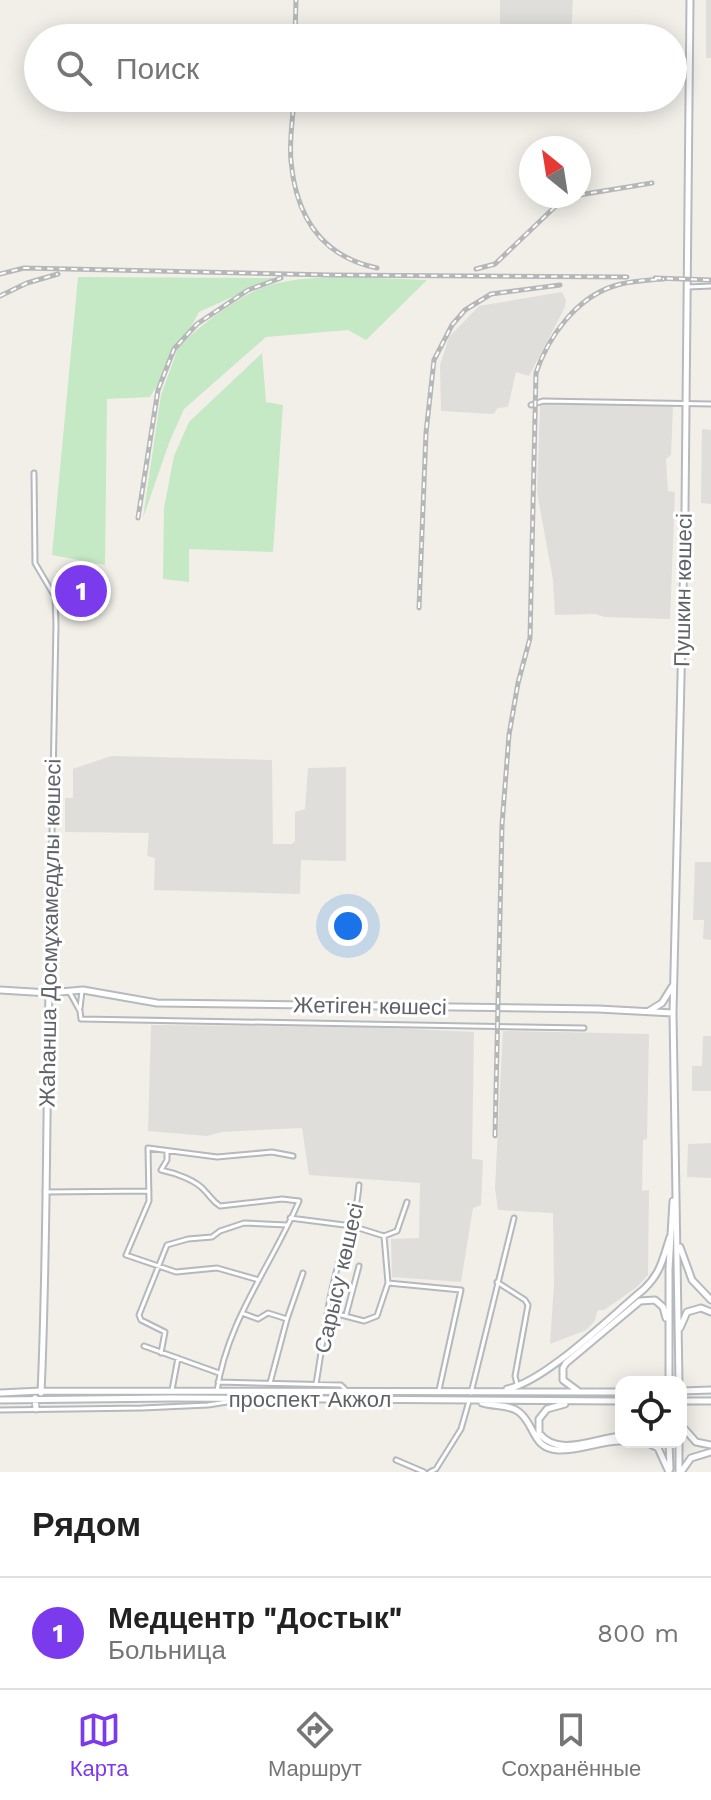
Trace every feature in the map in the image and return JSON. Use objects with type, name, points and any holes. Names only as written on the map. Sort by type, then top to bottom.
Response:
[{"type":"main road","name":"Пушкин көшесі","points":[[675,1180],[673,1013],[688,287],[690,0]]},
{"type":"main road","points":[[648,1011],[662,1003],[674,983]]},
{"type":"main road","name":"Жетіген көшесі","points":[[0,990],[49,993],[83,990],[157,1003],[673,1013]]},
{"type":"main road","name":"Жаһанша Досмұхамедұлы көшесі","points":[[41,1396],[46,1308],[49,993]]},
{"type":"main road","points":[[669,1376],[670,1237],[675,1180]]},
{"type":"main road","points":[[675,1180],[679,1376]]},
{"type":"main road","points":[[492,1392],[519,1387],[543,1373],[649,1285],[664,1262],[670,1237]]},
{"type":"main road","points":[[678,1238],[692,1280],[711,1300]]},
{"type":"main road","points":[[581,1392],[563,1380],[566,1363],[640,1301],[650,1299],[660,1303],[668,1326]]},
{"type":"main road","points":[[679,1333],[687,1312],[701,1308],[711,1312]]},
{"type":"main road","points":[[687,1391],[711,1390]]},
{"type":"main road","name":"проспект Акжол","points":[[0,1400],[217,1391],[437,1396],[469,1401],[615,1401]]},
{"type":"main road","name":"проспект Акжол","points":[[0,1393],[241,1400],[492,1392],[615,1392]]},
{"type":"main road","points":[[41,1396],[46,1409]]},
{"type":"main road","points":[[36,1409],[41,1396]]},
{"type":"main road","points":[[478,1401],[520,1412],[538,1442],[551,1449],[564,1450],[615,1439]]},
{"type":"main road","points":[[687,1401],[711,1401]]},
{"type":"main road","points":[[570,1402],[547,1409],[539,1419],[539,1433],[548,1443],[563,1446],[615,1439]]},
{"type":"main road","points":[[687,1432],[696,1442],[711,1445]]},
{"type":"main road","points":[[658,1448],[670,1472]]},
{"type":"main road","points":[[669,1448],[670,1472]]},
{"type":"main road","points":[[679,1448],[680,1472]]},
{"type":"main road","points":[[680,1472],[691,1458],[711,1452]]},
{"type":"street","points":[[688,287],[711,286]]},
{"type":"street","points":[[531,405],[543,401],[711,404]]},
{"type":"street","name":"Жаһанша Досмұхамедұлы көшесі","points":[[34,473],[35,563],[55,597],[56,624],[49,993]]},
{"type":"street","points":[[83,990],[81,1019],[91,1020],[584,1028]]},
{"type":"street","points":[[69,991],[80,1011]]},
{"type":"street","points":[[259,1280],[222,1268],[182,1273],[128,1258],[125,1252],[149,1201],[148,1148],[217,1157],[272,1152],[293,1156]]},
{"type":"street","points":[[161,1170],[167,1160],[167,1151]]},
{"type":"street","points":[[150,1168],[173,1173],[200,1186],[211,1201],[220,1206],[282,1199],[299,1201],[241,1312],[217,1391]]},
{"type":"street","name":"Сарысу көшесі","points":[[347,1393],[341,1385],[316,1384],[339,1262],[356,1217],[359,1185]]},
{"type":"street","points":[[45,1192],[149,1191]]},
{"type":"street","points":[[290,1218],[352,1226],[384,1236],[397,1231],[407,1202]]},
{"type":"street","points":[[471,1393],[514,1218]]},
{"type":"street","points":[[161,1353],[165,1332],[141,1320],[139,1315],[167,1245],[212,1237],[244,1223],[287,1225]]},
{"type":"street","points":[[329,1311],[364,1321],[377,1316],[388,1283],[384,1236]]},
{"type":"street","points":[[346,1315],[359,1266]]},
{"type":"street","points":[[270,1383],[303,1273]]},
{"type":"street","points":[[497,1282],[528,1305],[515,1376],[519,1387]]},
{"type":"street","points":[[388,1283],[461,1290],[437,1396]]},
{"type":"street","points":[[241,1312],[258,1319],[268,1313],[287,1319]]},
{"type":"street","points":[[144,1346],[220,1373]]},
{"type":"street","points":[[172,1391],[178,1358]]},
{"type":"street","points":[[218,1382],[316,1384]]},
{"type":"street","points":[[0,1410],[208,1405],[241,1400]]},
{"type":"street","points":[[430,1472],[436,1469],[461,1429],[469,1401]]},
{"type":"street","points":[[396,1460],[424,1472]]},
{"type":"shaded area","points":[[500,0],[573,0],[572,24],[500,24]]},
{"type":"shaded area","points":[[706,0],[711,0],[711,58],[706,58]]},
{"type":"shaded area","points":[[562,292],[565,307],[529,376],[516,372],[508,407],[498,408],[493,414],[441,411],[440,365],[449,337],[479,306]]},
{"type":"shaded area","points":[[545,402],[673,407],[671,455],[666,459],[668,491],[675,492],[670,619],[555,615],[553,580],[537,492],[540,406]]},
{"type":"shaded area","points":[[702,429],[711,430],[711,504],[701,503]]},
{"type":"shaded area","points":[[111,756],[272,760],[273,844],[292,844],[295,841],[295,812],[305,809],[308,768],[346,767],[346,861],[301,860],[300,894],[154,890],[155,858],[147,856],[149,833],[65,832],[65,798],[73,798],[73,769]]},
{"type":"shaded area","points":[[695,862],[711,862],[711,940],[703,939],[704,920],[693,920]]},
{"type":"shaded area","points":[[151,1025],[369,1027],[474,1032],[472,1159],[483,1160],[481,1205],[473,1208],[461,1282],[392,1277],[391,1239],[419,1238],[420,1183],[309,1175],[302,1128],[221,1132],[207,1136],[148,1131]]},
{"type":"shaded area","points":[[503,1031],[649,1034],[647,1139],[643,1140],[642,1191],[649,1190],[648,1275],[637,1287],[604,1310],[598,1310],[594,1322],[586,1330],[550,1344],[554,1285],[553,1213],[498,1210],[495,1188]]},
{"type":"shaded area","points":[[703,1036],[711,1036],[711,1091],[692,1091],[692,1066],[702,1066]]},
{"type":"shaded area","points":[[711,1143],[711,1178],[687,1177],[688,1144]]},
{"type":"green space","points":[[78,277],[274,278],[199,312],[182,343],[238,300],[277,283],[342,277],[427,280],[366,340],[348,330],[266,337],[184,409],[143,518],[161,395],[177,351],[150,397],[107,399],[105,565],[52,555]]},
{"type":"green space","points":[[262,353],[266,402],[283,405],[273,552],[189,549],[189,582],[163,579],[164,508],[174,456],[189,422]]},
{"type":"railway","points":[[295,24],[296,0]]},
{"type":"railway","points":[[293,112],[291,161],[305,216],[314,231],[340,254],[377,268]]},
{"type":"railway","points":[[591,193],[652,183]]},
{"type":"railway","points":[[476,269],[495,264],[554,208]]},
{"type":"railway","points":[[0,274],[24,268],[330,275],[627,277]]},
{"type":"railway","points":[[0,296],[27,283],[58,274]]},
{"type":"railway","points":[[138,518],[158,390],[174,349],[197,324],[248,290],[281,278]]},
{"type":"railway","points":[[655,278],[711,280]]},
{"type":"railway","points":[[495,1136],[502,825],[509,735],[530,638],[536,373],[548,346],[565,320],[587,300],[620,284],[664,279]]},
{"type":"railway","points":[[419,608],[426,433],[434,360],[452,325],[465,310],[491,294],[560,285]]},
{"type":"place","name":"Медцентр \"Достык\"","points":[[81,591]]}]
